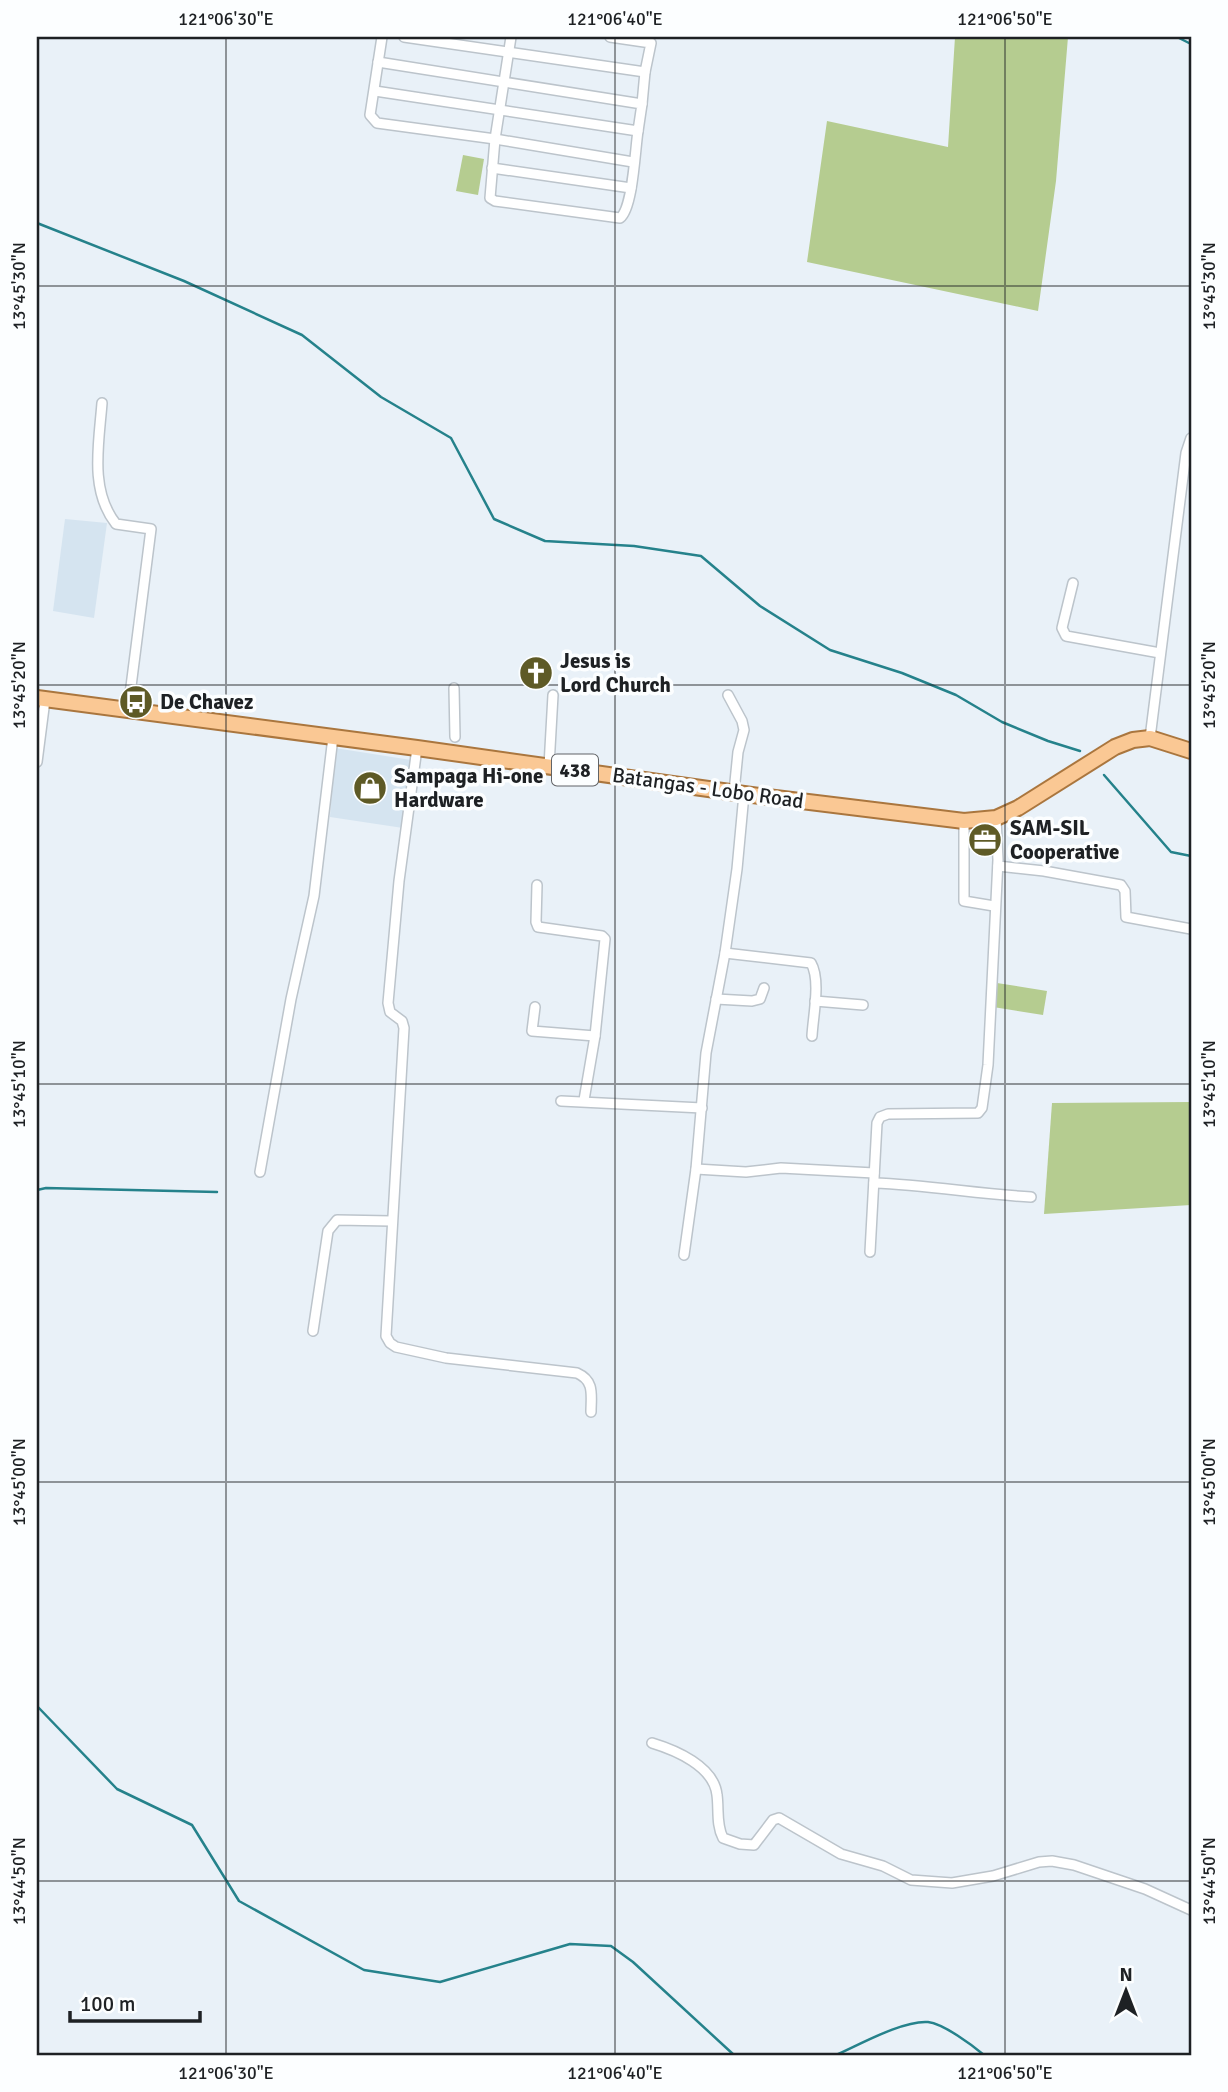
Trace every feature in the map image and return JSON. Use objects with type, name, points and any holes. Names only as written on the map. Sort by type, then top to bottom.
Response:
[{"type":"main road","name":"Batangas - Lobo Road","points":[[41,699],[417,748],[454,745],[549,766],[964,821],[996,818],[1018,808],[1123,743],[1150,738]]},
{"type":"main road","points":[[1150,738],[1191,751]]},
{"type":"street","points":[[382,37],[370,116],[377,123],[633,162]]},
{"type":"street","points":[[404,37],[509,50],[645,72]]},
{"type":"street","points":[[510,37],[495,139],[490,198],[495,201],[620,218],[625,212],[631,188],[645,72],[652,40],[610,37]]},
{"type":"street","points":[[378,62],[642,104]]},
{"type":"street","points":[[374,91],[638,131]]},
{"type":"street","points":[[492,168],[631,188]]},
{"type":"street","points":[[102,403],[97,471],[107,513],[116,524],[151,529],[128,710]]},
{"type":"street","points":[[1150,738],[1186,453],[1191,438]]},
{"type":"street","points":[[1073,583],[1062,628],[1066,636],[1160,653]]},
{"type":"street","points":[[454,688],[454,745]]},
{"type":"street","points":[[549,766],[552,695]]},
{"type":"street","points":[[684,1255],[696,1169],[706,1054],[726,953],[737,869],[738,752],[744,730],[728,695]]},
{"type":"street","points":[[37,762],[41,699]]},
{"type":"street","points":[[260,1172],[291,999],[313,896],[333,737]]},
{"type":"street","points":[[417,748],[388,1003],[390,1012],[402,1021],[404,1028],[386,1336],[396,1347],[446,1358],[578,1373],[586,1377],[591,1385],[591,1412]]},
{"type":"street","points":[[870,1252],[877,1123],[880,1117],[888,1114],[978,1113],[982,1108],[988,1065],[998,866],[996,818]]},
{"type":"street","points":[[964,821],[964,901],[994,906]]},
{"type":"street","points":[[998,866],[1121,885],[1125,891],[1126,917],[1191,929]]},
{"type":"street","points":[[537,885],[538,927],[603,936],[605,939],[595,1036],[584,1100]]},
{"type":"street","points":[[726,953],[811,963],[815,972],[812,1036]]},
{"type":"street","points":[[716,999],[758,1000],[762,997],[764,988]]},
{"type":"street","points":[[815,1001],[863,1004]]},
{"type":"street","points":[[535,1007],[533,1031],[595,1036]]},
{"type":"street","points":[[561,1101],[584,1100],[702,1108]]},
{"type":"street","points":[[696,1169],[746,1172],[781,1168],[982,1194],[1031,1197]]},
{"type":"street","points":[[313,1331],[331,1224],[337,1220],[391,1221]]},
{"type":"street","points":[[652,1743],[672,1749],[708,1773],[717,1791],[719,1832],[723,1838],[740,1844],[754,1845],[773,1820],[779,1818],[841,1854],[883,1866],[911,1881],[952,1883],[1052,1861],[1074,1865],[1145,1889],[1191,1910]]},
{"type":"shaded area","points":[[65,519],[107,523],[94,618],[53,611]]},
{"type":"shaded area","name":"Sampaga Hi-one Hardware","points":[[335,748],[411,760],[403,828],[330,817]]},
{"type":"green space","points":[[955,37],[1068,37],[1056,181],[1038,311],[807,262],[827,121],[948,147]]},
{"type":"green space","points":[[463,155],[484,159],[478,195],[456,191]]},
{"type":"green space","points":[[997,983],[1047,991],[1043,1015],[993,1007]]},
{"type":"green space","points":[[1191,1102],[1191,1205],[1044,1214],[1052,1103]]},
{"type":"waterway","points":[[1177,37],[1191,44]]},
{"type":"waterway","points":[[37,223],[184,281],[302,335],[381,397],[451,438],[494,519],[545,541],[634,546],[701,556],[760,606],[830,650],[902,673],[956,695],[1002,722],[1080,751]]},
{"type":"waterway","points":[[1104,775],[1171,852],[1191,856]]},
{"type":"waterway","points":[[37,1190],[217,1192]]},
{"type":"waterway","points":[[37,1706],[117,1789],[192,1825],[239,1901],[364,1970],[440,1982],[570,1944],[611,1946],[633,1962],[734,2055]]},
{"type":"waterway","points":[[836,2055],[894,2029],[918,2022],[928,2022],[950,2031],[984,2055]]},
{"type":"place","name":"Jesus is Lord Church","points":[[536,673]]},
{"type":"place","name":"De Chavez","points":[[136,702]]},
{"type":"place","name":"Sampaga Hi-one Hardware","points":[[370,788]]},
{"type":"place","name":"SAM-SIL Cooperative","points":[[985,840]]}]
